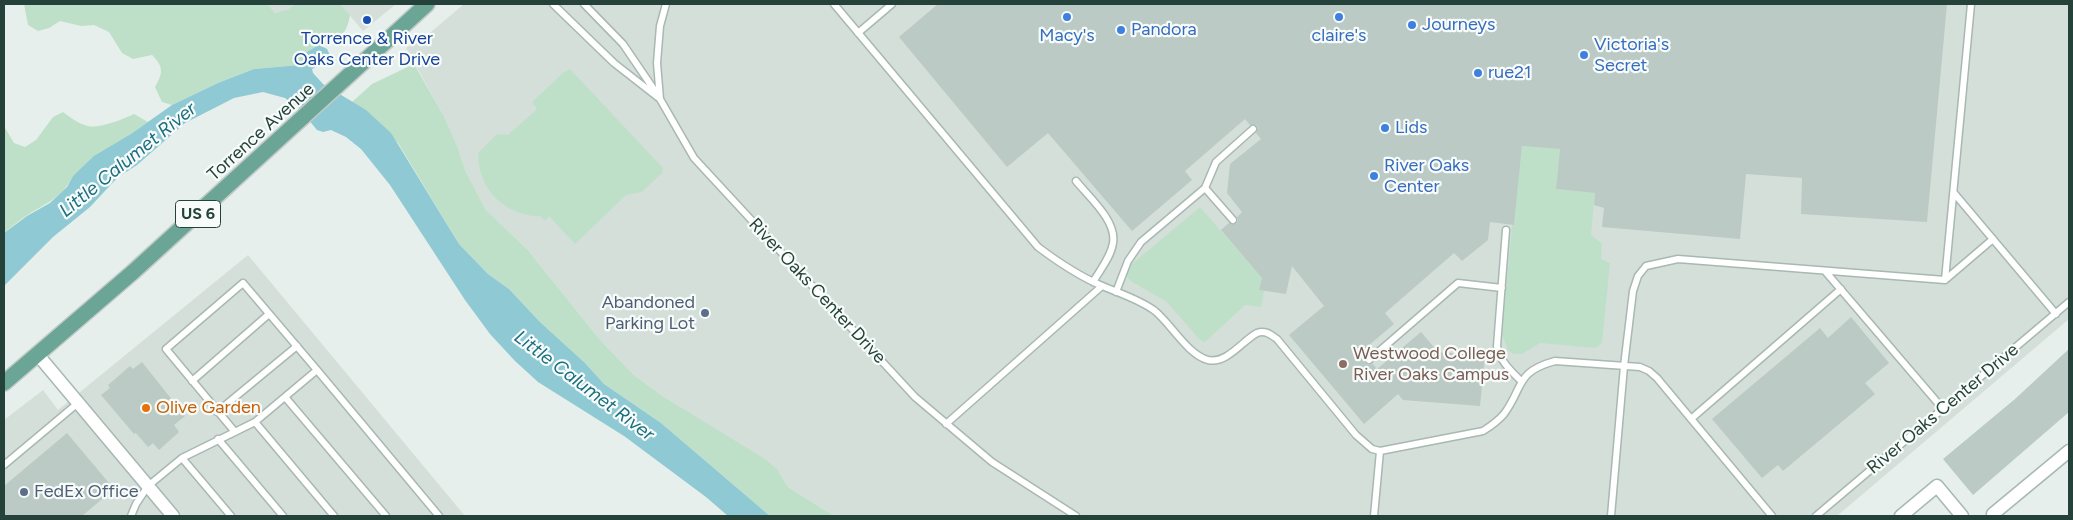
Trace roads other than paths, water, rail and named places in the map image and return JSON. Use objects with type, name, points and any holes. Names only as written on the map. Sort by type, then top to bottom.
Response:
[{"type":"main road","name":"Torrence Avenue","points":[[4,383],[263,155],[427,4]]},
{"type":"street","points":[[38,355],[173,516]]},
{"type":"street","points":[[1993,514],[2069,451]]},
{"type":"street","points":[[1901,516],[1937,486],[1962,516]]},
{"type":"lane","points":[[553,4],[614,63],[660,99]]},
{"type":"lane","points":[[584,4],[623,44],[660,99]]},
{"type":"lane","name":"River Oaks Center Drive","points":[[666,4],[660,26],[657,63],[660,99],[694,158],[915,397],[992,462],[1076,516]]},
{"type":"lane","points":[[834,4],[1038,247],[1066,267],[1093,282],[1152,310],[1168,322],[1188,347],[1208,360],[1218,360],[1227,356],[1256,333],[1262,331],[1269,333],[1277,339],[1356,435],[1372,449],[1380,450],[1483,431],[1495,424],[1504,413],[1521,381],[1537,366],[1555,361],[1640,367],[1650,371],[1772,516]]},
{"type":"lane","points":[[858,33],[892,4]]},
{"type":"lane","points":[[1945,280],[1971,4]]},
{"type":"lane","points":[[1116,292],[1128,262],[1141,242],[1205,188],[1216,162],[1254,129]]},
{"type":"lane","points":[[1076,181],[1109,221],[1114,231],[1110,253],[1093,282]]},
{"type":"lane","points":[[1205,188],[1233,220]]},
{"type":"lane","points":[[1954,193],[2056,314]]},
{"type":"lane","points":[[1506,230],[1498,336],[1499,355],[1509,370],[1521,381]]},
{"type":"lane","points":[[1611,516],[1624,366],[1633,291],[1638,276],[1646,266],[1678,259],[1945,280],[1993,239]]},
{"type":"lane","points":[[1825,271],[1943,409]]},
{"type":"lane","points":[[235,432],[166,349],[243,283],[439,516]]},
{"type":"lane","points":[[1369,360],[1458,284],[1502,288]]},
{"type":"lane","points":[[946,424],[1102,286]]},
{"type":"lane","points":[[1691,418],[1841,289]]},
{"type":"lane","name":"River Oaks Center Drive","points":[[1816,516],[2069,302]]},
{"type":"lane","points":[[192,381],[269,314]]},
{"type":"lane","points":[[217,412],[297,346]]},
{"type":"lane","points":[[131,516],[136,504],[148,486],[182,458],[254,422],[317,370]]},
{"type":"lane","points":[[285,397],[386,516]]},
{"type":"lane","points":[[4,465],[78,404]]},
{"type":"lane","points":[[254,422],[334,516]]},
{"type":"lane","points":[[218,439],[283,516]]},
{"type":"lane","points":[[1374,516],[1380,450]]},
{"type":"lane","points":[[182,458],[231,516]]},
{"type":"water","name":"Little Calumet River","points":[[319,45],[327,49],[330,55],[329,60],[312,69],[313,73],[323,84],[366,110],[391,133],[459,244],[488,274],[509,289],[604,384],[661,423],[770,516],[728,516],[706,497],[624,436],[538,382],[490,334],[465,300],[390,185],[361,149],[346,137],[331,130],[323,132],[317,130],[299,108],[285,98],[263,92],[234,98],[185,123],[137,165],[117,178],[90,207],[53,237],[4,286],[4,233],[27,216],[50,203],[67,187],[73,176],[94,156],[131,134],[172,105],[218,83],[254,69],[300,65],[305,53]]},
{"type":"place","name":"Macy's","points":[[1067,17]]},
{"type":"place","name":"claire's","points":[[1339,17]]},
{"type":"place","name":"Torrence & River Oaks Center Drive","points":[[367,20]]},
{"type":"place","name":"Journeys","points":[[1412,25]]},
{"type":"place","name":"Pandora","points":[[1121,30]]},
{"type":"place","name":"Victoria's Secret","points":[[1584,55]]},
{"type":"place","name":"rue21","points":[[1478,73]]},
{"type":"place","name":"Lids","points":[[1385,128]]},
{"type":"place","name":"River Oaks Center","points":[[1374,176]]},
{"type":"place","name":"Abandoned Parking Lot","points":[[705,313]]},
{"type":"place","name":"Westwood College River Oaks Campus","points":[[1343,364]]},
{"type":"place","name":"Olive Garden","points":[[146,408]]},
{"type":"place","name":"FedEx Office","points":[[24,492]]}]
